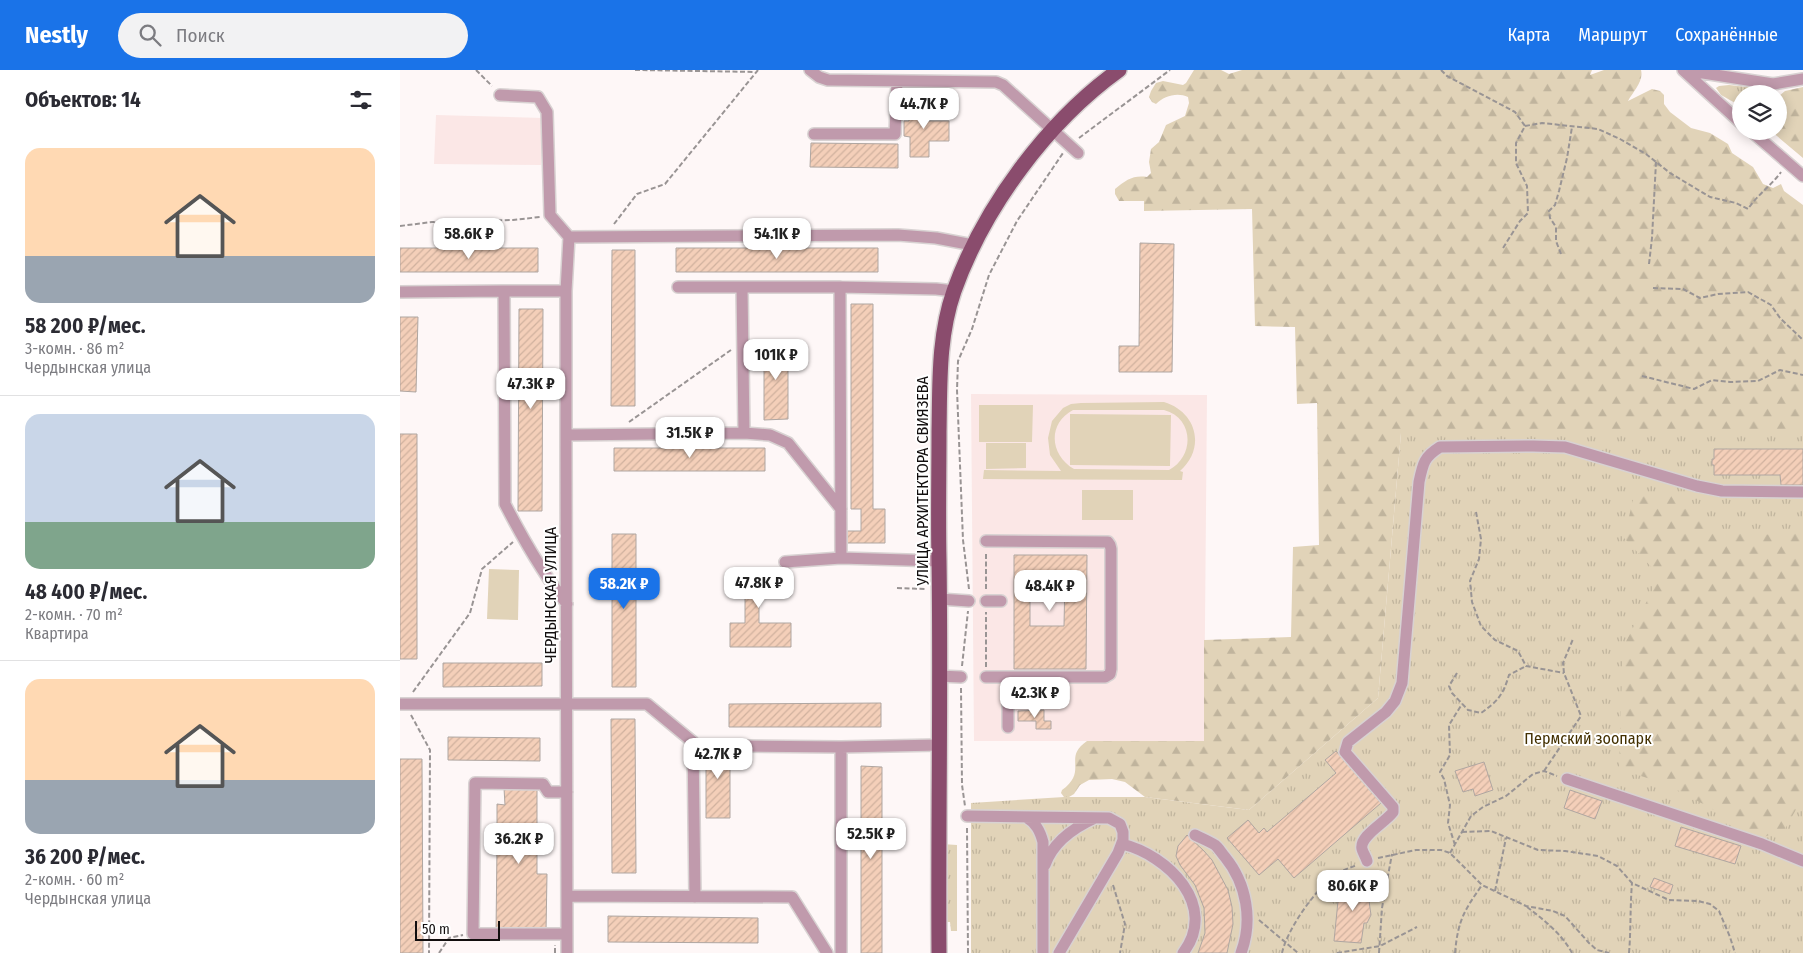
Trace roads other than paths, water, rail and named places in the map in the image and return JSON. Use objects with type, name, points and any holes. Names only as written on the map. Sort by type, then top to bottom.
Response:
[{"type":"main road","name":"УЛИЦА АРХИТЕКТОРА СВИЯЗЕВА","points":[[939,953],[939,676],[934,594],[939,561],[940,361],[944,328],[954,292],[974,245],[1028,158],[1052,129],[1076,105],[1119,70]]},
{"type":"street","points":[[810,70],[819,77],[828,80],[996,82],[1003,85],[1078,153]]},
{"type":"street","points":[[1684,70],[1773,84],[1803,78]]},
{"type":"street","points":[[1684,70],[1732,115]]},
{"type":"street","points":[[814,134],[895,134],[896,80]]},
{"type":"street","points":[[500,95],[538,97],[547,112],[550,215],[569,237],[906,235],[974,245]]},
{"type":"street","points":[[1761,140],[1803,176]]},
{"type":"street","name":"ЧЕРДЫНСКАЯ УЛИЦА","points":[[568,953],[566,291],[569,237]]},
{"type":"street","points":[[678,287],[840,287],[936,289],[954,292]]},
{"type":"street","points":[[742,287],[744,433]]},
{"type":"street","points":[[840,287],[841,558]]},
{"type":"street","points":[[504,291],[505,504],[521,535],[555,589],[567,604]]},
{"type":"street","points":[[400,292],[566,291]]},
{"type":"street","points":[[566,435],[770,434],[788,443],[841,509]]},
{"type":"street","points":[[1367,861],[1362,848],[1364,839],[1389,817],[1393,812],[1392,807],[1345,752],[1348,742],[1386,712],[1395,702],[1402,683],[1419,482],[1423,463],[1430,454],[1440,447],[1565,447],[1697,486],[1722,491],[1803,492]]},
{"type":"street","points":[[986,541],[1103,541],[1110,545],[1110,674],[1105,677],[986,677]]},
{"type":"street","points":[[785,562],[841,558],[939,561]]},
{"type":"street","points":[[934,594],[969,600]]},
{"type":"street","points":[[986,600],[1002,600]]},
{"type":"street","points":[[939,676],[961,678]]},
{"type":"street","points":[[1008,677],[1008,727]]},
{"type":"street","points":[[402,704],[647,704],[693,742],[695,897]]},
{"type":"street","points":[[742,746],[841,747],[939,745]]},
{"type":"street","points":[[841,747],[841,953]]},
{"type":"street","points":[[1567,779],[1762,844],[1803,861]]},
{"type":"street","points":[[567,792],[548,792],[542,784],[475,783],[473,934],[568,934]]},
{"type":"street","points":[[967,816],[1097,817],[1108,818],[1120,824],[1124,832],[1122,844],[1108,872],[1059,953]]},
{"type":"street","points":[[1026,817],[1035,824],[1041,834],[1043,848],[1043,953]]},
{"type":"street","points":[[1043,872],[1049,855],[1057,843],[1071,831],[1097,817]]},
{"type":"street","points":[[1194,835],[1216,846],[1231,865],[1241,883],[1246,903],[1247,925],[1241,953]]},
{"type":"street","points":[[1122,844],[1136,847],[1156,859],[1181,880],[1190,894],[1194,909],[1195,925],[1190,941],[1183,953]]},
{"type":"street","points":[[568,896],[792,897],[827,953]]},
{"type":"park label","name":"Пермский зоопарк","points":[[1588,738]]}]
